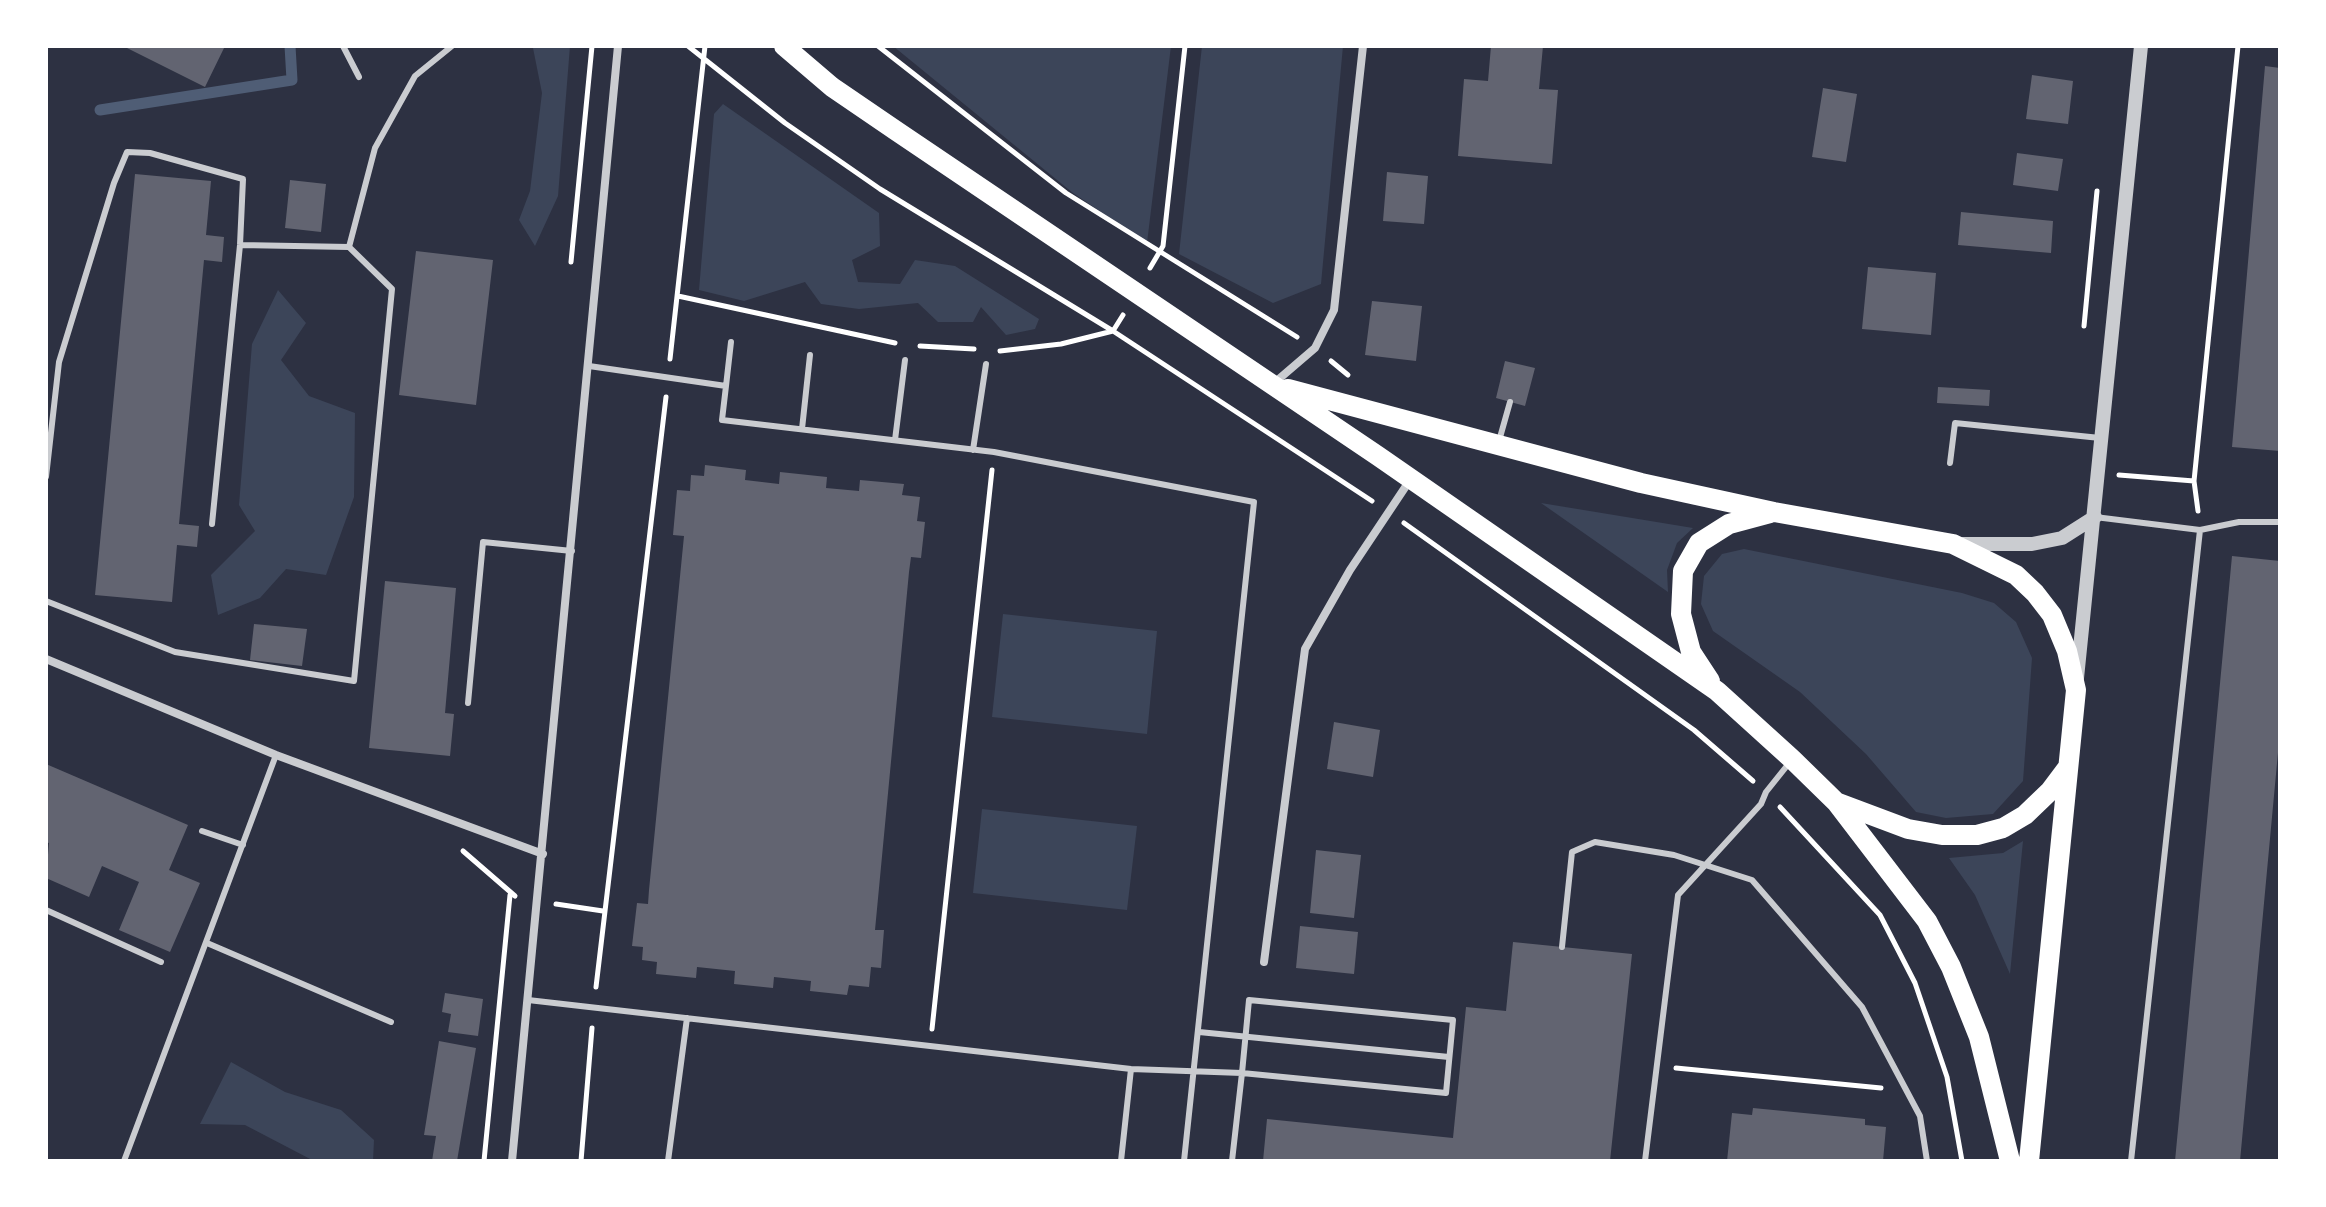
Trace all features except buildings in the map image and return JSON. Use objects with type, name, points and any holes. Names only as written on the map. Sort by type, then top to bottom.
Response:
[{"type":"main road","points":[[784,46],[832,87],[1411,479],[1717,691],[1792,759],[1836,802],[1927,921],[1951,967],[1979,1037],[2010,1161]]},
{"type":"main road","points":[[1272,385],[1498,446],[1774,512],[1953,544],[2016,575],[2035,593],[2052,615],[2067,651],[2076,690],[2029,1161]]},
{"type":"main road","points":[[1717,691],[1691,652],[1681,614],[1683,571],[1699,543],[1709,536],[1729,524],[1774,512]]},
{"type":"main road","points":[[1836,802],[1908,829],[1942,835],[1977,835],[2003,828],[2025,815],[2050,791],[2070,765]]},
{"type":"street","points":[[512,1161],[618,46]]},
{"type":"street","points":[[1272,385],[1315,348],[1334,310],[1363,46]]},
{"type":"street","points":[[2076,690],[2141,46]]},
{"type":"street","points":[[1264,962],[1305,649],[1350,570],[1411,479]]},
{"type":"street","points":[[1953,544],[2032,544],[2062,538],[2095,517]]},
{"type":"street","points":[[46,659],[276,755],[543,854]]},
{"type":"lane","points":[[343,46],[359,77]]},
{"type":"lane","points":[[349,247],[375,148],[415,76],[452,46]]},
{"type":"lane","points":[[46,477],[59,362],[114,183],[127,152],[150,153],[243,179],[240,245],[212,524]]},
{"type":"lane","points":[[46,601],[175,652],[354,681],[392,289],[349,247],[240,245]]},
{"type":"lane","points":[[731,342],[722,420],[994,452],[1254,502],[1196,1072],[1184,1161]]},
{"type":"lane","points":[[802,429],[810,355]]},
{"type":"lane","points":[[895,440],[905,360]]},
{"type":"lane","points":[[973,450],[986,364]]},
{"type":"lane","points":[[589,366],[726,386]]},
{"type":"lane","points":[[1498,446],[1510,402]]},
{"type":"lane","points":[[1950,463],[1955,423],[2103,439]]},
{"type":"lane","points":[[2095,517],[2200,530],[2239,522],[2280,522]]},
{"type":"lane","points":[[2131,1161],[2200,530]]},
{"type":"lane","points":[[468,703],[483,542],[572,551]]},
{"type":"lane","points":[[124,1161],[276,755]]},
{"type":"lane","points":[[1645,1161],[1678,895],[1761,804],[1766,792],[1792,759]]},
{"type":"lane","points":[[202,831],[243,845]]},
{"type":"lane","points":[[1562,947],[1572,852],[1595,842],[1674,855],[1752,880],[1862,1007],[1920,1116],[1927,1161]]},
{"type":"lane","points":[[46,910],[161,962]]},
{"type":"lane","points":[[207,943],[391,1022]]},
{"type":"lane","points":[[528,1000],[1131,1069],[1242,1073],[1446,1093],[1453,1020],[1249,1000],[1242,1073],[1232,1161]]},
{"type":"lane","points":[[668,1161],[687,1018]]},
{"type":"lane","points":[[1199,1032],[1449,1057]]},
{"type":"lane","points":[[1121,1161],[1131,1069]]},
{"type":"path","points":[[571,262],[592,46]]},
{"type":"path","points":[[581,1161],[594,1008],[705,46]]},
{"type":"path","points":[[878,46],[1066,193],[1315,348],[1350,378]]},
{"type":"path","points":[[1163,246],[1185,46]]},
{"type":"path","points":[[2200,530],[2194,481],[2238,46]]},
{"type":"path","points":[[2084,329],[2097,191]]},
{"type":"path","points":[[678,296],[907,345],[979,350]]},
{"type":"path","points":[[994,350],[1061,344],[1113,331]]},
{"type":"path","points":[[930,1046],[994,452]]},
{"type":"path","points":[[2100,474],[2194,481]]},
{"type":"path","points":[[484,1161],[510,895]]},
{"type":"path","points":[[1659,1067],[1907,1090]]},
{"type":"shaded area","points":[[570,46],[558,196],[535,246],[519,220],[530,191],[542,93],[533,48]]},
{"type":"shaded area","points":[[893,46],[1171,46],[1147,243],[1073,193]]},
{"type":"shaded area","points":[[1202,46],[1343,46],[1321,284],[1273,303],[1179,254]]},
{"type":"shaded area","points":[[723,104],[879,213],[880,246],[852,260],[858,282],[900,284],[915,260],[955,266],[1039,319],[1035,329],[1006,335],[981,307],[973,322],[938,322],[918,303],[859,309],[821,304],[805,282],[744,301],[699,290],[714,114]]},
{"type":"shaded area","points":[[278,290],[306,323],[281,360],[309,396],[355,413],[354,497],[326,575],[286,569],[260,598],[218,615],[211,575],[255,531],[239,505],[252,344]]},
{"type":"shaded area","points":[[1541,503],[1693,528],[1677,543],[1667,570],[1668,592]]},
{"type":"shaded area","points":[[1744,549],[1962,593],[1994,603],[2016,622],[2032,658],[2023,781],[1993,814],[1946,818],[1916,812],[1866,754],[1800,692],[1713,631],[1701,604],[1704,576],[1722,554]]},
{"type":"shaded area","points":[[1003,614],[1157,631],[1147,734],[992,717]]},
{"type":"shaded area","points":[[982,809],[1137,826],[1127,910],[973,893]]},
{"type":"shaded area","points":[[2023,841],[2010,974],[1975,895],[1949,858],[2003,853]]},
{"type":"shaded area","points":[[231,1062],[285,1092],[341,1110],[374,1140],[373,1161],[314,1161],[245,1125],[200,1124]]},
{"type":"waterway","points":[[100,110],[292,80],[290,46]]}]
